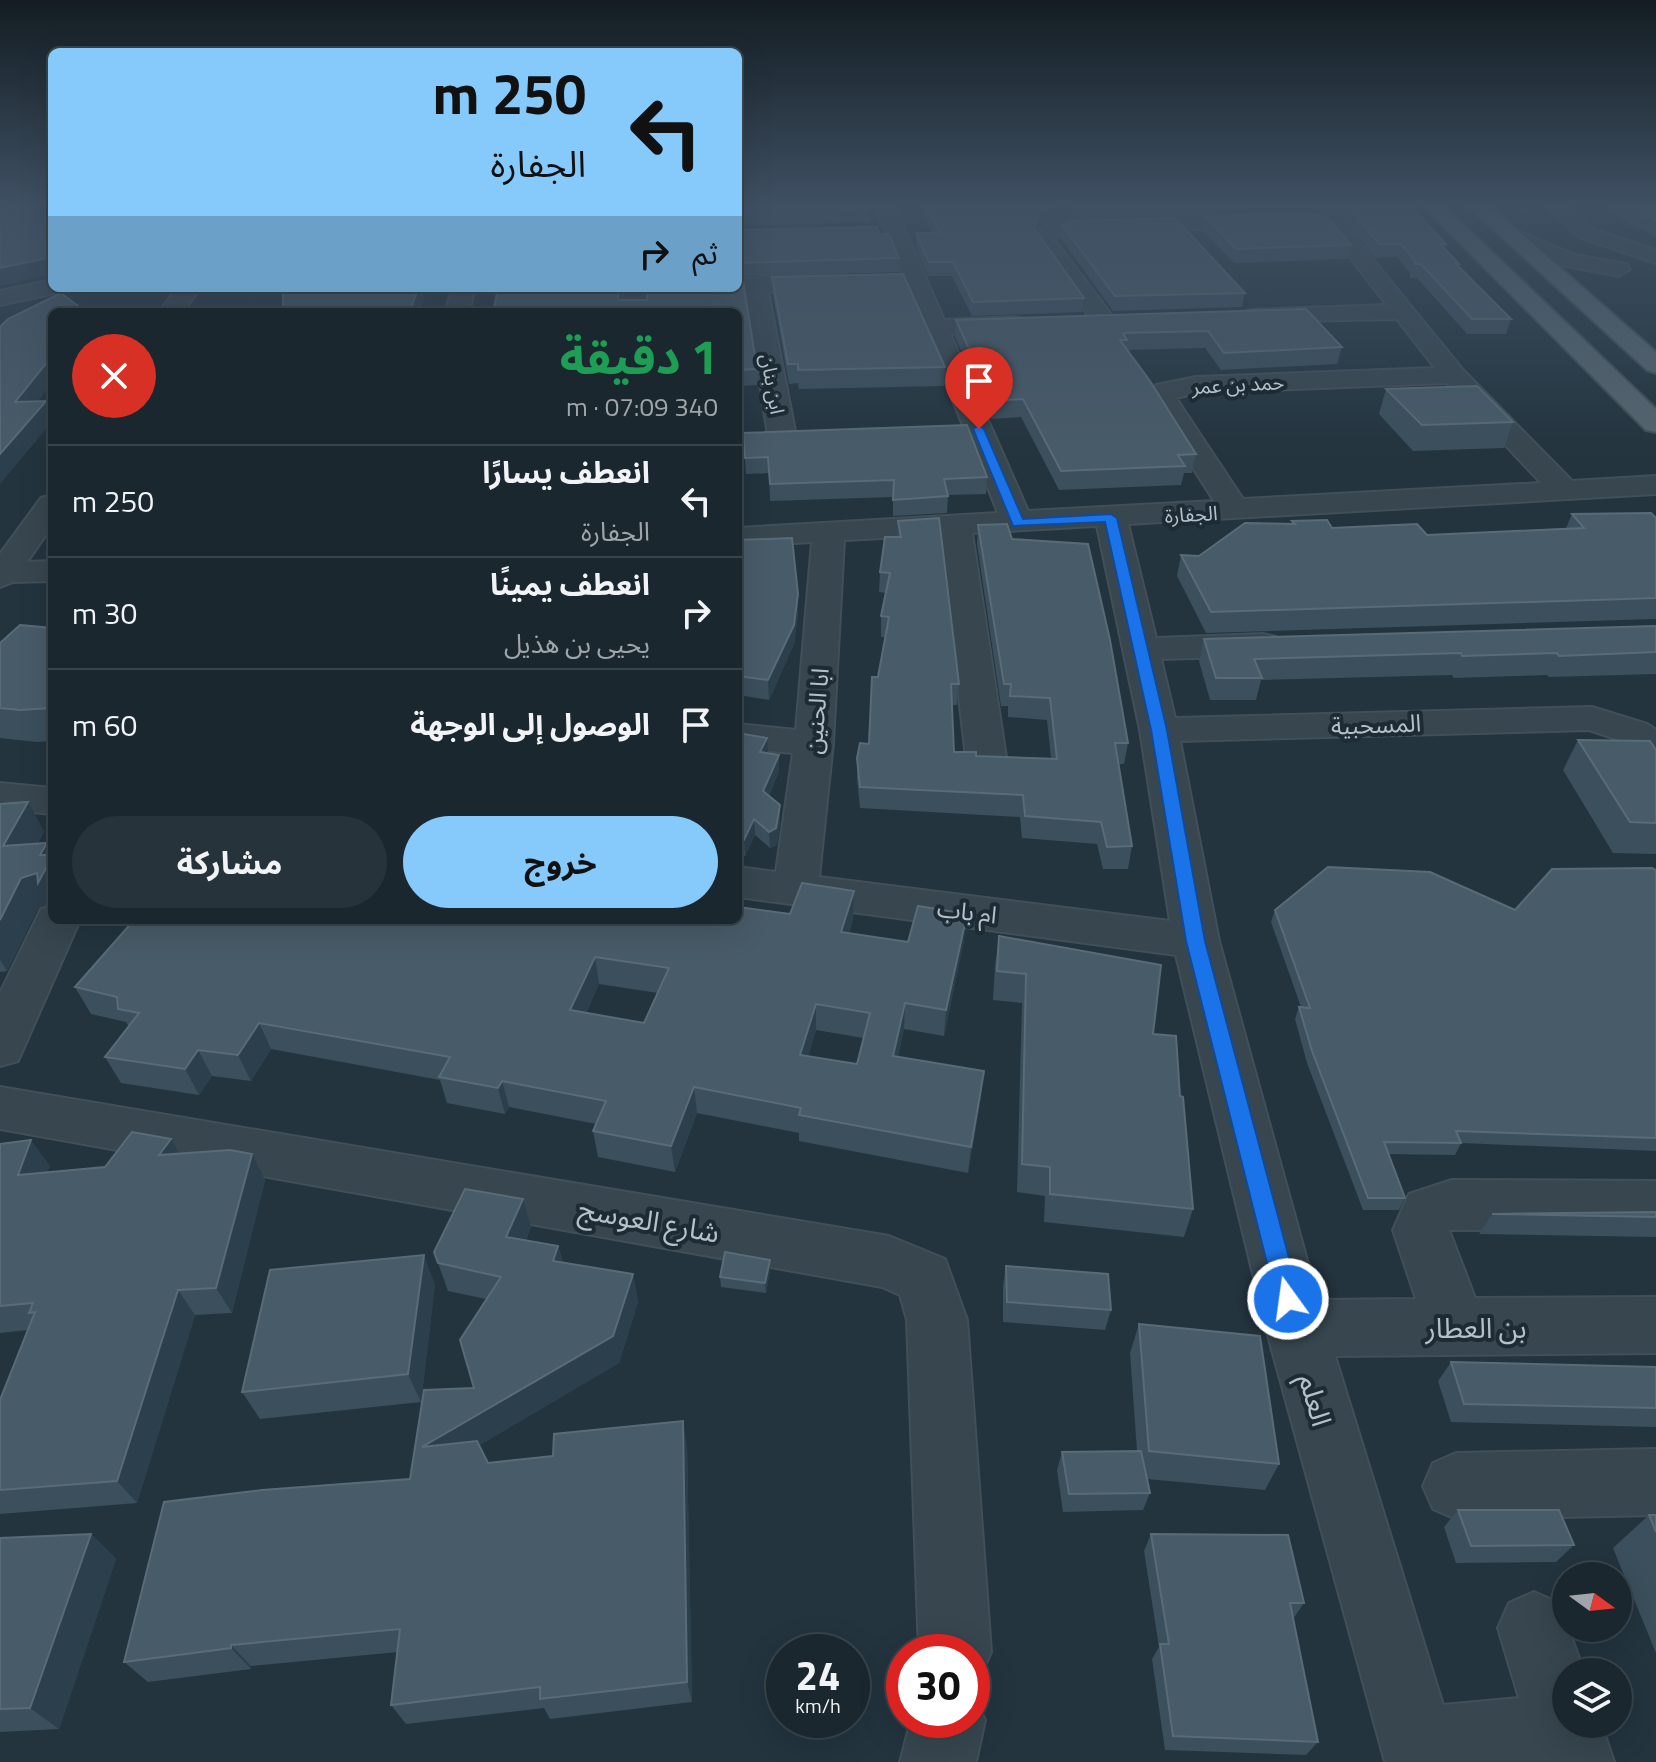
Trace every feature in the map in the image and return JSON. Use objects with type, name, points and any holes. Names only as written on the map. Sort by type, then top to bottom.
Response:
[{"type":"main road","points":[[1517,288],[1656,424]]},
{"type":"main road","points":[[1568,288],[1656,365]]},
{"type":"street","name":"ابن بنان","points":[[748,288],[782,436]]},
{"type":"street","points":[[919,288],[1018,524]]},
{"type":"street","points":[[1080,288],[1104,321]]},
{"type":"street","points":[[1383,288],[1454,375],[1566,492]]},
{"type":"street","points":[[2,310],[48,289]]},
{"type":"street","points":[[1247,295],[1267,316]]},
{"type":"street","points":[[1222,318],[1401,312]]},
{"type":"street","points":[[1074,322],[1134,321]]},
{"type":"street","points":[[936,327],[1043,323]]},
{"type":"street","name":"حمد بن عمر","points":[[1236,511],[1167,407],[1163,398],[1165,391],[1196,385],[1454,375]]},
{"type":"street","points":[[948,430],[979,429]]},
{"type":"street","points":[[753,437],[812,435]]},
{"type":"street","points":[[48,478],[24,520],[1,575],[48,571]]},
{"type":"street","name":"الجفارة","points":[[742,537],[1652,487]]},
{"type":"street","name":"العلم","points":[[1111,518],[1159,730],[1196,941],[1296,1328],[1420,1753]]},
{"type":"street","points":[[955,527],[986,757]]},
{"type":"street","name":"ابا الحنين","points":[[796,889],[814,743],[829,533]]},
{"type":"street","points":[[1141,649],[1297,644]]},
{"type":"street","name":"المسحبية","points":[[1159,730],[1592,718],[1633,732],[1656,748]]},
{"type":"street","points":[[742,736],[814,743]]},
{"type":"street","points":[[0,796],[48,801]]},
{"type":"street","name":"ام باب","points":[[742,882],[1196,941]]},
{"type":"street","points":[[0,1047],[55,924]]},
{"type":"street","name":"شارع العوسج","points":[[0,1108],[889,1262],[924,1278],[937,1320],[954,1634]]},
{"type":"street","points":[[1456,1327],[1421,1230],[1429,1211],[1452,1204],[1656,1205]]},
{"type":"street","name":"بن العطار","points":[[1296,1328],[1656,1325]]},
{"type":"street","points":[[1456,1486],[1656,1482]]},
{"type":"street","points":[[1420,1753],[1570,1747],[1534,1628]]},
{"type":"street","points":[[938,1762],[944,1738]]},
{"type":"building","points":[[744,288],[757,369],[742,370],[742,308],[494,308],[497,292],[619,292],[618,300],[647,300],[647,292],[742,292]]},
{"type":"building","points":[[774,288],[909,288],[945,367],[798,370],[798,364],[788,364]]},
{"type":"building","points":[[966,288],[1077,288],[1084,298],[973,302]]},
{"type":"building","points":[[1109,288],[1241,288],[1245,293],[1115,296]]},
{"type":"building","points":[[1443,288],[1480,288],[1511,319],[1472,319]]},
{"type":"building","points":[[283,292],[417,292],[411,308],[283,308]]},
{"type":"building","points":[[61,293],[81,308],[48,308],[48,361],[15,402],[46,401],[0,454],[0,327],[8,319]]},
{"type":"building","points":[[1306,309],[1342,347],[1224,353],[1208,331],[1123,333],[1127,340],[1120,340],[1196,454],[1178,455],[1185,466],[1061,471],[1023,399],[992,401],[956,320]]},
{"type":"building","points":[[1477,386],[1513,422],[1422,425],[1386,389]]},
{"type":"building","points":[[967,425],[987,477],[944,479],[948,496],[893,500],[894,480],[770,484],[768,457],[745,458],[743,433]]},
{"type":"building","points":[[1651,513],[1656,518],[1656,598],[1211,612],[1181,555],[1199,556],[1245,523],[1295,524],[1292,521],[1327,520],[1332,528],[1417,524],[1427,535],[1584,528],[1572,514]]},
{"type":"building","points":[[939,518],[959,684],[951,684],[954,752],[976,752],[976,756],[1057,759],[1050,698],[1010,696],[1011,684],[1004,684],[978,525],[1007,524],[1012,539],[1088,544],[1110,640],[1128,743],[1115,743],[1132,846],[1107,847],[1101,822],[1025,816],[1023,795],[860,787],[857,758],[860,743],[869,744],[872,677],[878,677],[889,617],[881,616],[890,573],[880,572],[885,537],[901,537],[898,521]]},
{"type":"building","points":[[792,538],[798,594],[794,625],[768,680],[742,677],[742,540]]},
{"type":"building","points":[[20,625],[48,628],[48,708],[0,708],[0,643]]},
{"type":"building","points":[[1656,626],[1656,652],[1254,659],[1262,678],[1216,678],[1204,639]]},
{"type":"building","points":[[742,734],[767,738],[760,752],[779,755],[763,791],[780,805],[776,828],[769,832],[754,819],[744,840]]},
{"type":"building","points":[[1578,740],[1650,741],[1656,750],[1656,823],[1630,822]]},
{"type":"building","points":[[28,802],[3,846],[47,843],[40,855],[48,855],[48,864],[38,883],[37,873],[21,878],[0,920],[0,804]]},
{"type":"building","points":[[1328,867],[1430,872],[1515,910],[1552,869],[1656,870],[1656,1138],[1456,1131],[1461,1143],[1384,1142],[1405,1198],[1368,1198],[1312,1051],[1299,1007],[1310,1008],[1275,910]]},
{"type":"building","points":[[802,883],[854,891],[841,932],[908,942],[918,906],[967,914],[946,1010],[905,1003],[893,1056],[984,1071],[971,1147],[799,1115],[801,1108],[694,1087],[671,1146],[593,1131],[606,1101],[502,1081],[498,1088],[439,1077],[450,1057],[259,1023],[238,1055],[198,1050],[185,1069],[105,1057],[139,1013],[118,1009],[117,997],[75,987],[130,924],[742,924],[742,908],[790,914]],"holes":[[[595,957],[669,968],[644,1023],[570,1010]],[[816,1004],[870,1013],[857,1064],[800,1055]]]},
{"type":"building","points":[[999,936],[1161,965],[1153,1034],[1176,1036],[1193,1209],[1050,1194],[1050,1167],[1022,1164],[1026,974],[997,971]]},
{"type":"building","points":[[132,1132],[171,1139],[159,1155],[230,1150],[252,1154],[216,1288],[178,1290],[117,1481],[0,1490],[0,1400],[35,1312],[29,1313],[33,1303],[0,1306],[0,1144],[31,1140],[18,1175],[105,1167]]},
{"type":"building","points":[[465,1189],[523,1199],[506,1237],[558,1246],[553,1261],[633,1274],[613,1336],[422,1447],[477,1441],[488,1463],[553,1456],[554,1434],[683,1421],[687,1682],[540,1699],[540,1687],[391,1705],[400,1629],[231,1645],[231,1648],[124,1662],[164,1502],[262,1490],[410,1479],[424,1390],[474,1388],[460,1340],[501,1277],[438,1263],[434,1252]]},
{"type":"building","points":[[1656,1212],[1656,1217],[1492,1214]]},
{"type":"building","points":[[725,1252],[770,1260],[765,1283],[720,1277]]},
{"type":"building","points":[[424,1255],[408,1374],[242,1392],[270,1270]]},
{"type":"building","points":[[1006,1266],[1108,1274],[1111,1310],[1007,1302]]},
{"type":"building","points":[[1139,1324],[1260,1336],[1279,1464],[1149,1451]]},
{"type":"building","points":[[1451,1362],[1656,1367],[1656,1408],[1464,1404]]},
{"type":"building","points":[[1141,1451],[1150,1493],[1069,1494],[1062,1452]]},
{"type":"building","points":[[1458,1510],[1559,1510],[1574,1545],[1471,1546]]},
{"type":"building","points":[[1649,1515],[1656,1515],[1656,1532]]},
{"type":"building","points":[[91,1534],[30,1708],[0,1709],[0,1538]]},
{"type":"building","points":[[1151,1534],[1288,1535],[1304,1603],[1290,1603],[1318,1742],[1173,1736],[1160,1644],[1169,1644]]},
{"type":"route","points":[[979,429],[1018,524],[1111,518],[1159,730],[1196,941],[1288,1299]]}]
